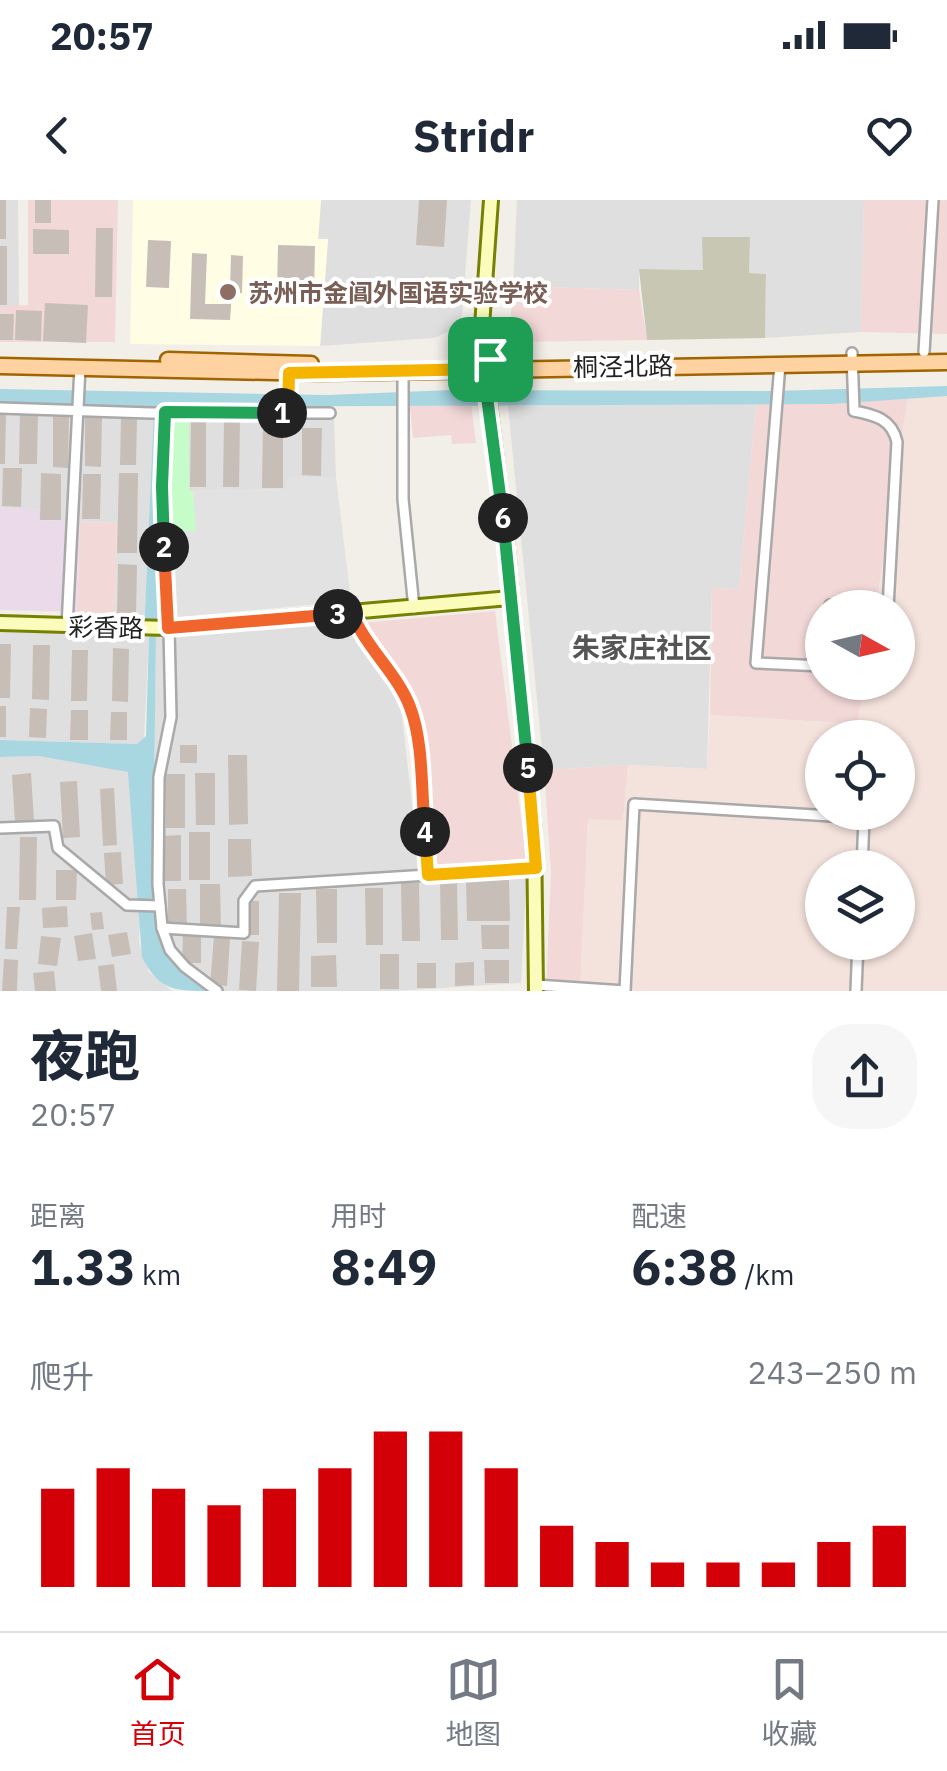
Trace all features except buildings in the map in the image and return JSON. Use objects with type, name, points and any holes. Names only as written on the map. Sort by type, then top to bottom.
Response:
[{"type":"main road","points":[[491,200],[482,318],[536,868],[536,988]]},
{"type":"main road","points":[[485,367],[499,200]]},
{"type":"main road","name":"桐泾北路","points":[[0,356],[485,367],[780,363],[947,352]]},
{"type":"main road","name":"桐泾北路","points":[[0,366],[289,373],[852,358],[947,362]]},
{"type":"main road","name":"彩香路","points":[[0,623],[168,628],[511,598]]},
{"type":"street","points":[[924,352],[933,200]]},
{"type":"street","points":[[852,358],[854,411],[885,420],[894,430],[897,442],[889,590]]},
{"type":"street","points":[[780,363],[756,663],[805,665]]},
{"type":"street","points":[[67,627],[80,368]]},
{"type":"street","points":[[403,371],[403,499],[414,608]]},
{"type":"street","points":[[0,408],[330,413]]},
{"type":"street","points":[[352,613],[360,633],[408,703],[415,726],[428,875]]},
{"type":"street","points":[[168,628],[171,717],[158,777],[158,906],[170,950],[217,991]]},
{"type":"street","points":[[536,988],[625,991],[634,804],[864,818],[863,850]]},
{"type":"street","points":[[0,828],[54,826],[58,848],[127,906],[158,906]]},
{"type":"street","points":[[162,928],[244,933],[244,901],[255,886],[536,868]]},
{"type":"street","points":[[856,991],[857,960]]},
{"type":"lane","points":[[288,411],[289,373]]},
{"type":"path","points":[[164,412],[162,486],[168,628]]},
{"type":"shaded area","points":[[0,200],[18,200],[19,306],[0,306]]},
{"type":"shaded area","points":[[28,200],[118,200],[115,342],[0,342],[0,306],[28,305]]},
{"type":"shaded area","name":"苏州市金阊外国语实验学校","points":[[133,200],[321,200],[318,239],[328,239],[320,346],[130,344]]},
{"type":"shaded area","points":[[321,200],[471,200],[462,315],[454,329],[434,338],[320,346],[328,240],[318,239]]},
{"type":"shaded area","points":[[517,200],[864,200],[861,332],[765,338],[766,275],[749,274],[749,237],[704,270],[639,269],[639,290],[513,286]]},
{"type":"shaded area","points":[[864,200],[947,200],[947,334],[861,332]]},
{"type":"shaded area","points":[[702,237],[750,237],[749,273],[766,274],[765,338],[647,340],[639,269],[703,270]]},
{"type":"shaded area","points":[[512,286],[639,290],[647,340],[510,342]]},
{"type":"shaded area","points":[[947,396],[947,991],[580,991],[588,819],[623,820],[628,765],[707,769],[710,715],[805,721],[805,830],[915,830],[915,720],[858,720],[861,700],[915,700],[915,590],[879,590],[908,397]]},
{"type":"shaded area","points":[[908,397],[879,590],[805,590],[805,700],[862,700],[859,720],[710,715],[712,588],[739,589],[756,403],[831,404]]},
{"type":"shaded area","points":[[0,403],[154,407],[145,615],[115,614],[117,523],[38,520],[0,507]]},
{"type":"shaded area","points":[[756,403],[739,589],[712,588],[707,769],[628,765],[544,770],[508,406]]},
{"type":"shaded area","points":[[471,404],[476,443],[452,444],[451,435],[413,438],[410,406]]},
{"type":"shaded area","points":[[334,417],[336,477],[287,477],[287,489],[189,491],[189,418]]},
{"type":"shaded area","points":[[287,477],[336,477],[351,601],[168,618],[165,531],[196,531],[193,491],[286,489]]},
{"type":"shaded area","points":[[0,507],[39,510],[39,520],[80,522],[77,612],[0,610]]},
{"type":"shaded area","points":[[80,522],[117,523],[115,614],[77,612]]},
{"type":"shaded area","points":[[495,611],[527,865],[435,868],[432,796],[413,692],[361,623]]},
{"type":"shaded area","points":[[344,623],[401,706],[419,868],[527,865],[521,983],[395,991],[211,991],[163,951],[153,877],[156,635]]},
{"type":"shaded area","points":[[0,627],[149,634],[144,739],[137,744],[0,740]]},
{"type":"shaded area","points":[[39,756],[122,768],[130,774],[139,942],[149,972],[172,991],[0,991],[0,757]]},
{"type":"shaded area","points":[[628,765],[623,821],[588,820],[580,991],[546,991],[551,872],[544,770]]},
{"type":"green space","points":[[166,418],[189,418],[189,490],[193,491],[197,531],[165,531]]},
{"type":"water","points":[[947,386],[947,396],[831,404],[160,407],[158,492],[163,607],[158,607],[156,635],[153,877],[163,951],[211,991],[169,987],[155,977],[142,957],[128,772],[39,756],[0,757],[0,740],[137,744],[146,736],[149,635],[144,634],[154,407],[0,403],[0,389],[328,395],[451,390],[774,391]]},
{"type":"place","name":"苏州市金阊外国语实验学校","points":[[228,292]]},
{"type":"district","name":"朱家庄社区","points":[[642,647]]},
{"type":"route","points":[[490,359],[482,359],[484,369],[486,382],[506,539],[536,868],[428,875],[415,726],[408,703],[360,633],[352,613],[168,628],[162,486],[165,412],[288,413],[289,373],[484,369],[490,359]]}]
